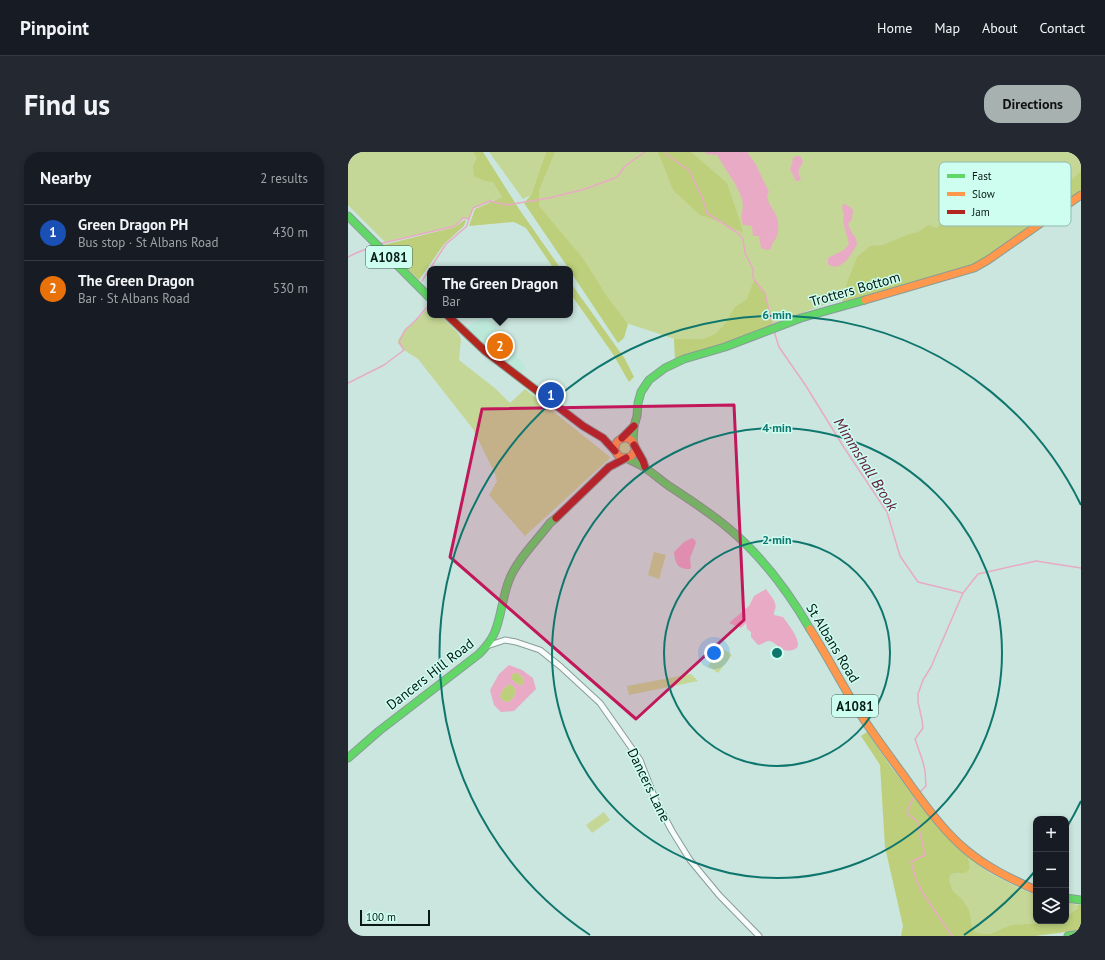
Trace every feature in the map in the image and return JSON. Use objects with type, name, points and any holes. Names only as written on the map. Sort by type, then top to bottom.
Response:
[{"type":"main road","name":"Trotters Bottom","points":[[1071,202],[1081,195]]},
{"type":"main road","name":"A1081","points":[[348,216],[427,295]]},
{"type":"main road","name":"Trotters Bottom","points":[[634,444],[634,426],[641,392],[649,380],[668,367],[684,359],[725,347],[773,328],[826,310],[974,268],[988,260],[1035,226]]},
{"type":"main road","points":[[450,318],[485,352],[542,396],[602,438],[620,457],[626,458],[633,453],[634,444],[630,439],[602,438]]},
{"type":"main road","points":[[615,452],[614,448],[616,442],[634,426]]},
{"type":"main road","name":"St Albans Road","points":[[634,444],[645,467]]},
{"type":"main road","name":"Dancers Hill Road","points":[[348,758],[379,731],[479,654],[487,646],[495,632],[502,609],[508,580],[515,567],[550,523],[609,467],[614,459],[615,452]]},
{"type":"main road","name":"St Albans Road","points":[[626,458],[645,467],[657,478],[707,512],[733,532],[768,568],[806,620],[855,706],[920,800],[950,836],[974,857],[1013,881],[1033,889]]},
{"type":"main road","name":"Dancers Hill Road","points":[[609,467],[626,458]]},
{"type":"main road","points":[[1069,898],[1081,900]]},
{"type":"main road","points":[[1068,936],[1081,934]]},
{"type":"street","name":"Dancers Lane","points":[[495,632],[504,640],[516,642],[540,650],[600,703],[640,760],[656,801],[690,860],[719,895],[759,936]]},
{"type":"street","points":[[487,646],[504,640]]},
{"type":"highlighted area","points":[[734,405],[744,620],[636,719],[450,557],[482,409]]},
{"type":"shaded area","points":[[704,152],[747,152],[755,163],[769,192],[767,196],[768,200],[778,222],[776,238],[771,249],[767,250],[761,248],[759,236],[753,236],[752,226],[743,225],[743,203],[738,189],[717,155],[707,154]]},
{"type":"shaded area","points":[[800,156],[803,161],[799,170],[801,179],[799,181],[796,181],[790,169],[793,158]]},
{"type":"shaded area","points":[[843,204],[853,210],[852,219],[848,224],[856,238],[857,244],[845,262],[841,265],[832,266],[828,264],[828,258],[844,250],[849,244],[843,222]]},
{"type":"shaded area","points":[[481,318],[488,318],[526,368],[520,374],[494,355],[467,328]]},
{"type":"shaded area","points":[[692,538],[696,543],[690,558],[691,567],[690,569],[686,569],[678,565],[674,552],[684,542]]},
{"type":"shaded area","points":[[766,589],[776,606],[774,615],[783,617],[797,638],[798,646],[795,649],[784,650],[773,642],[769,641],[758,645],[751,637],[751,632],[747,629],[746,623],[741,628],[729,623],[749,606],[754,596]]},
{"type":"shaded area","points":[[509,665],[522,670],[533,678],[536,689],[514,711],[501,712],[494,705],[490,690],[499,674]],"holes":[[[514,673],[518,673],[524,679],[524,683],[520,686],[511,679],[511,676]],[[509,684],[516,690],[514,697],[509,702],[503,701],[500,697],[501,693]]]},
{"type":"green space","points":[[348,152],[473,152],[477,158],[485,181],[493,181],[502,197],[473,208],[469,219],[463,218],[455,226],[385,242],[348,205]]},
{"type":"green space","points":[[473,152],[483,152],[519,209],[559,266],[552,266],[526,228],[514,222],[469,226],[475,209],[502,197],[493,182],[485,181],[474,176],[473,166],[477,158]]},
{"type":"green space","points":[[489,152],[546,152],[531,195],[523,199]]},
{"type":"green space","points":[[546,152],[555,152],[539,190],[539,206],[582,257],[608,298],[628,324],[624,338],[618,343],[573,276],[573,266],[567,266],[524,203],[531,195]]},
{"type":"green space","points":[[548,152],[1081,152],[1081,189],[1071,196],[1071,162],[939,162],[939,226],[1030,226],[979,263],[826,304],[775,323],[690,344],[626,323],[530,205]]},
{"type":"green space","points":[[658,152],[691,152],[727,183],[743,234],[740,231],[700,215],[673,190]]},
{"type":"green space","points":[[1081,171],[1081,190],[1071,197],[1071,181]]},
{"type":"green space","points":[[466,220],[464,226],[444,244],[429,266],[427,266],[427,268],[419,280],[383,245],[455,227]]},
{"type":"green space","points":[[928,225],[937,228],[939,225],[1031,226],[979,263],[958,271],[842,302],[847,283],[857,257],[870,246],[883,245],[922,230]]},
{"type":"green space","points":[[754,280],[765,293],[772,326],[675,361],[674,339],[704,339],[715,334],[724,325],[735,307],[747,299]]},
{"type":"green space","points":[[573,286],[625,359],[634,377],[629,382],[613,354],[573,297]]},
{"type":"green space","points":[[427,309],[427,318],[443,318],[458,333],[461,339],[459,360],[496,389],[510,403],[525,389],[610,457],[525,536],[489,495],[497,481],[473,429],[418,359],[404,350],[398,343],[398,340],[405,330]]},
{"type":"green space","points":[[624,440],[631,445],[632,448],[627,455],[624,456],[617,451],[616,448],[621,441]]},
{"type":"green space","points":[[654,552],[666,555],[659,579],[648,575]]},
{"type":"green space","points":[[722,648],[732,655],[718,673],[708,666]]},
{"type":"green space","points":[[514,673],[518,673],[524,679],[524,683],[520,686],[511,679],[510,676]]},
{"type":"green space","points":[[691,674],[698,681],[629,695],[627,686]]},
{"type":"green space","points":[[509,684],[516,690],[514,697],[509,702],[503,701],[500,697],[501,693]]},
{"type":"green space","points":[[867,732],[891,767],[939,829],[968,856],[970,869],[965,873],[951,874],[949,879],[953,891],[962,899],[969,910],[971,924],[974,931],[978,933],[990,934],[1012,925],[1069,924],[1069,914],[1077,909],[1078,905],[1081,905],[1081,930],[1035,936],[901,936],[903,926],[885,847],[880,765],[861,736]]},
{"type":"green space","points":[[604,812],[610,820],[592,833],[586,825]]},
{"type":"green space","points":[[968,856],[990,873],[1033,894],[1033,924],[1040,924],[1001,929],[990,934],[978,933],[974,931],[971,924],[971,919],[962,899],[953,891],[949,879],[951,874],[958,874],[970,869]]},
{"type":"green space","points":[[1069,903],[1078,905],[1077,909],[1069,914]]},
{"type":"waterway","points":[[379,244],[455,226],[463,218],[469,219],[473,208],[490,201],[507,205],[549,198],[585,189],[615,178],[625,166],[645,152]]},
{"type":"waterway","points":[[667,152],[667,155],[689,170],[702,197],[707,213],[738,233],[743,239],[745,253],[753,269],[753,278],[765,293],[773,327]]},
{"type":"waterway","points":[[432,266],[446,244],[466,227],[469,220]]},
{"type":"waterway","points":[[348,257],[374,246]]},
{"type":"waterway","points":[[422,281],[427,273]]},
{"type":"waterway","points":[[348,383],[384,365],[404,350],[399,342],[405,330],[427,307]]},
{"type":"waterway","name":"Mimmshall Brook","points":[[774,331],[779,347],[806,386],[843,446],[887,512],[900,556],[918,582],[963,593],[918,694],[923,728],[915,739],[923,762],[926,786],[920,792]]},
{"type":"waterway","points":[[963,593],[978,574],[1036,561],[1081,568]]},
{"type":"waterway","name":"Mimmshall Brook","points":[[915,796],[907,813],[917,821],[925,855],[911,862],[922,892],[952,936]]},
{"type":"traffic: fast","points":[[348,216],[427,295]]},
{"type":"traffic: fast","points":[[633,443],[634,426],[641,392],[649,380],[665,368],[684,359],[725,347],[801,318],[865,300]]},
{"type":"traffic: fast","points":[[626,458],[646,468],[666,484],[713,516],[751,549],[783,587],[810,629]]},
{"type":"traffic: fast","points":[[348,758],[379,731],[479,654],[492,637],[497,627],[505,592],[513,571],[528,550],[550,523],[556,518]]},
{"type":"traffic: fast","points":[[1069,898],[1081,900]]},
{"type":"traffic: fast","points":[[1068,936],[1081,934]]},
{"type":"traffic: slow","points":[[1071,202],[1081,195]]},
{"type":"traffic: slow","points":[[865,300],[974,268],[1037,226]]},
{"type":"traffic: slow","points":[[625,438],[632,441],[635,448],[632,455],[625,458],[618,455],[615,448],[618,441],[625,438]]},
{"type":"traffic: slow","points":[[810,629],[867,724],[930,812],[957,842],[981,861],[1008,877],[1033,889]]},
{"type":"traffic: jam","points":[[450,318],[485,351],[583,426],[603,438],[615,451]]},
{"type":"traffic: jam","points":[[622,438],[634,426]]},
{"type":"traffic: jam","points":[[634,445],[645,467]]},
{"type":"traffic: jam","points":[[556,518],[609,467],[626,458]]},
{"type":"place","name":"The Green Dragon","points":[[500,346]]},
{"type":"place","name":"Green Dragon PH","points":[[551,395]]}]
